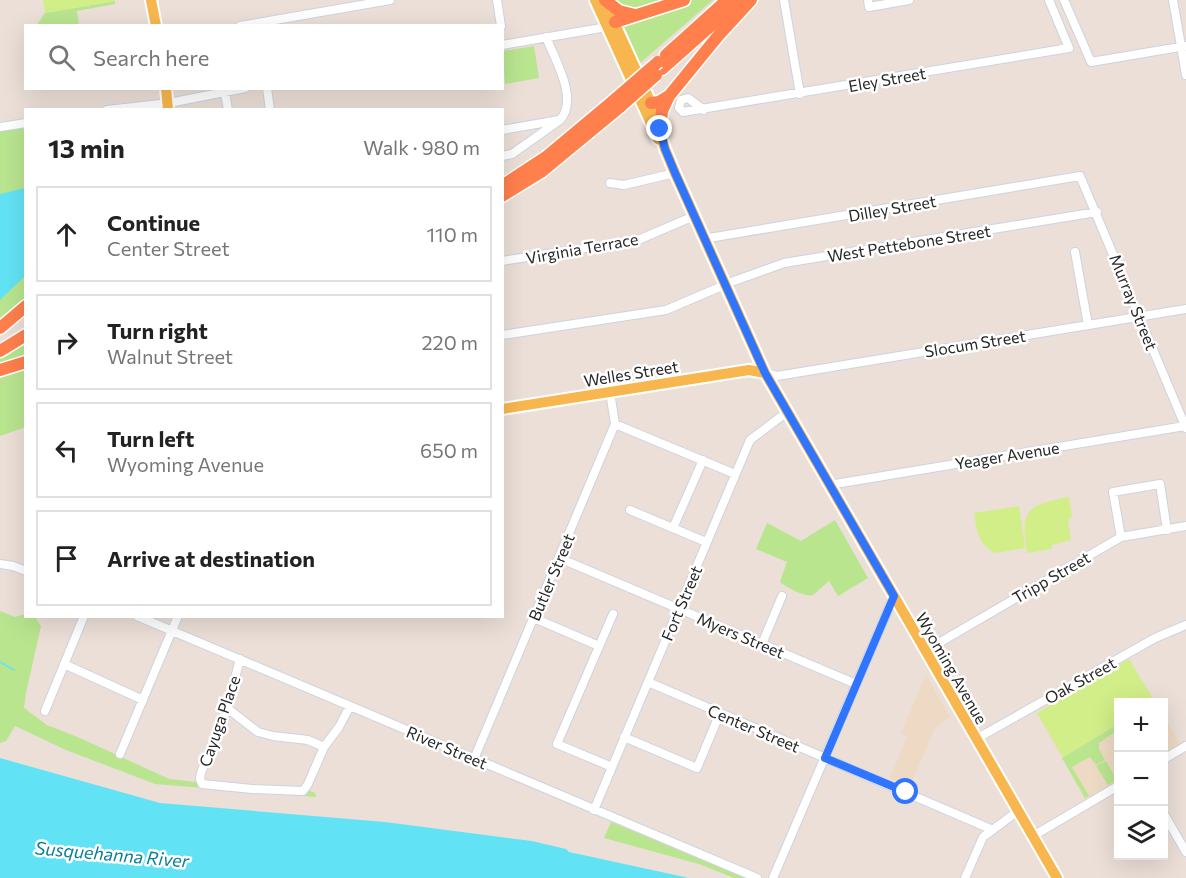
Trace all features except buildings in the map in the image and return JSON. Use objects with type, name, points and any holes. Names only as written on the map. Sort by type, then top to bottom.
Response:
[{"type":"highway","points":[[605,0],[619,11],[639,15]]},
{"type":"highway","points":[[611,25],[684,0]]},
{"type":"highway","points":[[660,66],[727,0]]},
{"type":"highway","points":[[504,195],[542,172],[660,66],[740,0]]},
{"type":"highway","points":[[660,129],[662,111],[669,96],[751,0]]},
{"type":"highway","points":[[645,102],[662,101],[669,96]]},
{"type":"highway","points":[[504,185],[546,157],[617,104]]},
{"type":"highway","points":[[0,328],[24,308]]},
{"type":"highway","points":[[0,342],[24,327]]},
{"type":"highway","points":[[0,351],[24,336]]},
{"type":"highway","points":[[0,370],[24,363]]},
{"type":"main road","points":[[151,0],[156,24]]},
{"type":"main road","name":"Wyoming Avenue","points":[[595,0],[611,25],[645,102],[660,129],[665,149],[703,239],[765,373],[1057,878]]},
{"type":"main road","name":"Wyoming Avenue","points":[[605,0],[611,25]]},
{"type":"main road","points":[[166,90],[170,107]]},
{"type":"main road","name":"Wyoming Avenue","points":[[645,102],[654,132],[665,149]]},
{"type":"main road","name":"Welles Street","points":[[504,409],[749,370],[765,373]]},
{"type":"street","points":[[252,24],[390,0]]},
{"type":"street","points":[[497,0],[501,24]]},
{"type":"street","points":[[784,0],[800,94]]},
{"type":"street","points":[[868,3],[909,0]]},
{"type":"street","name":"Eley Street","points":[[704,110],[1069,48],[1049,0]]},
{"type":"street","points":[[1064,0],[1091,62],[1184,47]]},
{"type":"street","points":[[1173,0],[1184,47],[1186,75]]},
{"type":"street","points":[[504,45],[611,25]]},
{"type":"street","points":[[504,156],[512,154],[534,140],[567,113],[567,90],[546,38]]},
{"type":"street","points":[[149,108],[170,107],[184,99],[208,92],[225,93],[237,90]]},
{"type":"street","points":[[267,90],[270,108]]},
{"type":"street","points":[[225,93],[228,108]]},
{"type":"street","points":[[184,99],[186,108]]},
{"type":"street","points":[[504,130],[560,120]]},
{"type":"street","points":[[0,127],[24,123]]},
{"type":"street","points":[[530,125],[534,140]]},
{"type":"street","points":[[610,183],[624,185],[675,173]]},
{"type":"street","name":"Murray Street","points":[[1080,176],[1185,427]]},
{"type":"street","name":"Dilley Street","points":[[703,239],[1080,176]]},
{"type":"street","name":"West Pettebone Street","points":[[504,335],[666,310],[784,263],[1097,212]]},
{"type":"street","name":"Virginia Terrace","points":[[504,261],[638,240],[694,216]]},
{"type":"street","points":[[1075,252],[1088,325]]},
{"type":"street","name":"Slocum Street","points":[[765,373],[777,376],[1186,309]]},
{"type":"street","points":[[610,392],[615,424],[735,474]]},
{"type":"street","name":"Fort Street","points":[[594,810],[750,440],[787,412]]},
{"type":"street","name":"Butler Street","points":[[474,759],[615,424]]},
{"type":"street","name":"Yeager Avenue","points":[[829,485],[1185,427]]},
{"type":"street","points":[[673,528],[703,460]]},
{"type":"street","points":[[1121,537],[1113,492],[1160,484],[1167,530]]},
{"type":"street","points":[[630,510],[706,542]]},
{"type":"street","name":"Tripp Street","points":[[925,651],[1121,537],[1186,526]]},
{"type":"street","name":"Myers Street","points":[[559,558],[856,684]]},
{"type":"street","points":[[0,564],[24,570]]},
{"type":"street","points":[[762,644],[783,596]]},
{"type":"street","points":[[773,878],[894,596]]},
{"type":"street","points":[[612,767],[557,744],[613,614]]},
{"type":"street","points":[[45,711],[83,618]]},
{"type":"street","name":"River Street","points":[[141,618],[757,878]]},
{"type":"street","points":[[120,754],[177,618]]},
{"type":"street","points":[[534,618],[599,646]]},
{"type":"street","name":"Oak Street","points":[[976,739],[1155,638],[1186,625]]},
{"type":"street","name":"Cayuga Place","points":[[240,659],[227,708],[201,773],[202,784],[303,791],[324,747]]},
{"type":"street","points":[[64,664],[143,700]]},
{"type":"street","name":"Center Street","points":[[648,682],[993,830]]},
{"type":"street","points":[[227,708],[258,732],[308,741],[324,747],[339,728],[350,706]]},
{"type":"street","points":[[624,737],[697,768],[720,713]]},
{"type":"street","points":[[1168,757],[1186,746]]},
{"type":"street","points":[[1033,836],[1114,789]]},
{"type":"street","points":[[965,878],[982,838],[1018,811]]},
{"type":"street","points":[[1168,821],[1186,852]]},
{"type":"shaded area","points":[[1129,659],[1153,698],[1114,698],[1114,784],[1086,801],[1037,713]]},
{"type":"shaded area","points":[[926,675],[950,717],[935,728],[910,787],[890,778],[907,736],[901,733]]},
{"type":"shaded area","points":[[1168,723],[1181,746],[1168,754]]},
{"type":"green space","points":[[43,0],[114,0],[115,1],[45,13]]},
{"type":"green space","points":[[613,0],[665,0],[633,9]]},
{"type":"green space","points":[[692,0],[713,0],[640,63],[622,24]]},
{"type":"green space","points":[[115,1],[115,4],[77,11],[79,24],[37,24],[45,13]]},
{"type":"green space","points":[[534,46],[539,78],[505,84],[504,51]]},
{"type":"green space","points":[[24,127],[24,300],[0,320],[0,131]]},
{"type":"green space","points":[[24,340],[24,359],[0,366],[0,355]]},
{"type":"green space","points":[[24,370],[24,426],[0,436],[0,378]]},
{"type":"green space","points":[[1069,497],[1072,516],[1068,521],[1071,540],[1052,545],[1052,549],[1027,553],[1025,527],[1029,512],[1043,503]]},
{"type":"green space","points":[[1019,506],[1025,548],[995,553],[982,541],[977,531],[974,513]]},
{"type":"green space","points":[[835,520],[868,578],[838,596],[829,581],[813,595],[801,593],[786,586],[780,582],[787,562],[756,549],[767,523],[801,541]]},
{"type":"green space","points":[[0,611],[15,617],[24,614],[24,618],[36,618],[41,626],[24,708],[47,725],[169,779],[298,793],[310,791],[315,793],[316,797],[155,784],[66,750],[15,726],[6,741],[0,743]]},
{"type":"green space","points":[[1129,659],[1153,698],[1114,698],[1114,726],[1063,757],[1037,713]]},
{"type":"green space","points":[[1114,726],[1114,733],[1099,743],[1099,749],[1105,760],[1096,765],[1090,757],[1072,767],[1089,796],[1085,798],[1062,758]]},
{"type":"green space","points":[[1106,761],[1114,775],[1114,782],[1108,785],[1096,766]]},
{"type":"green space","points":[[611,822],[745,878],[734,878],[699,864],[604,838]]},
{"type":"water","points":[[24,188],[24,277],[0,300],[0,194]]},
{"type":"water","name":"Susquehanna River","points":[[0,758],[160,803],[385,822],[532,841],[566,849],[569,852],[689,878],[0,878]]},
{"type":"waterway","points":[[0,662],[14,670]]},
{"type":"route","points":[[660,129],[665,149],[703,239],[765,373],[894,596],[825,758],[906,792]]}]
